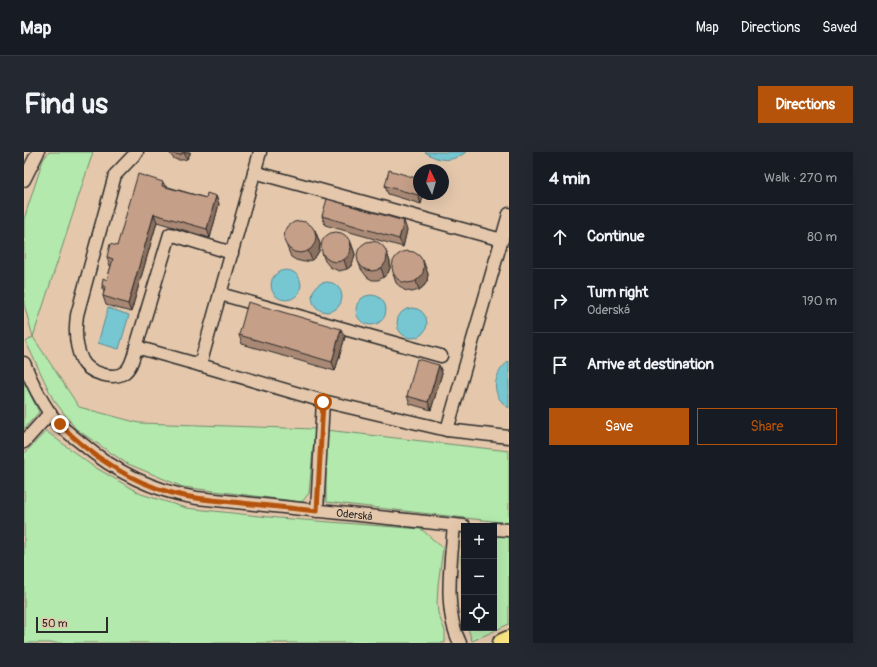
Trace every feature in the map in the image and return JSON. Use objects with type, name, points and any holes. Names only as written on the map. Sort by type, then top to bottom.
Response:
[{"type":"highway","points":[[503,643],[509,640]]},
{"type":"street","points":[[24,180],[38,152]]},
{"type":"street","points":[[137,152],[114,175],[79,306],[76,334],[79,353],[87,368],[112,376],[120,375],[128,368],[170,234],[232,253]]},
{"type":"street","points":[[200,365],[260,152]]},
{"type":"street","points":[[254,172],[502,240]]},
{"type":"street","points":[[447,430],[509,214]]},
{"type":"street","points":[[220,294],[441,356]]},
{"type":"street","points":[[136,346],[323,402],[447,430],[509,437]]},
{"type":"street","name":"Oderská","points":[[24,363],[32,382],[50,413],[64,430],[91,452],[124,473],[160,490],[197,498],[459,526]]},
{"type":"street","points":[[317,511],[323,402]]},
{"type":"street","points":[[24,442],[50,413]]},
{"type":"street","points":[[459,526],[451,561],[451,609],[454,628],[460,643]]},
{"type":"street","points":[[497,529],[509,530]]},
{"type":"green space","points":[[49,152],[93,152],[33,337],[24,304],[24,219],[43,160]]},
{"type":"green space","points":[[33,337],[79,407],[139,423],[315,429],[309,493],[302,502],[183,487],[126,463],[76,429],[53,399],[26,342]]},
{"type":"green space","points":[[24,382],[39,412],[24,429]]},
{"type":"green space","points":[[326,430],[509,451],[509,523],[326,502]]},
{"type":"green space","points":[[46,431],[91,465],[141,494],[186,508],[278,518],[421,529],[443,548],[437,603],[438,613],[445,631],[445,643],[24,643],[24,454]]},
{"type":"green space","points":[[497,535],[509,537],[509,624],[497,630]]},
{"type":"green space","points":[[469,631],[494,631],[472,641]]},
{"type":"water","points":[[425,152],[466,152],[456,158],[446,160],[435,158]]},
{"type":"water","points":[[286,270],[297,274],[301,285],[297,296],[286,300],[275,296],[271,285],[275,274]]},
{"type":"water","points":[[327,282],[338,286],[342,297],[338,308],[327,312],[316,308],[312,297],[316,286]]},
{"type":"water","points":[[371,295],[382,299],[386,310],[382,321],[371,325],[360,321],[356,310],[360,299]]},
{"type":"water","points":[[108,308],[129,315],[119,349],[98,343]]},
{"type":"water","points":[[412,308],[423,312],[427,323],[423,334],[412,338],[401,334],[397,323],[401,312]]},
{"type":"water","points":[[509,361],[509,408],[499,397],[496,391],[496,385],[499,372]]},
{"type":"building","points":[[170,152],[185,152],[180,155]]},
{"type":"building","points":[[389,170],[413,177],[413,194],[385,186]]},
{"type":"building","points":[[138,174],[163,182],[162,186],[206,198],[207,193],[216,196],[207,229],[154,214],[128,304],[103,296],[105,287],[102,285],[103,278],[107,280],[113,259],[107,257],[110,244],[117,246]]},
{"type":"building","points":[[327,199],[404,221],[399,239],[322,216]]},
{"type":"building","points":[[297,221],[303,221],[313,228],[316,237],[315,243],[309,250],[303,253],[297,253],[287,246],[284,240],[284,234],[291,224]]},
{"type":"building","points":[[336,232],[347,236],[351,247],[347,258],[336,262],[325,258],[321,247],[325,236]]},
{"type":"building","points":[[372,241],[378,242],[386,250],[386,262],[378,270],[372,271],[366,270],[358,262],[357,256],[358,250],[366,242]]},
{"type":"building","points":[[405,251],[411,251],[421,258],[424,267],[423,273],[417,280],[411,283],[405,283],[395,276],[392,270],[392,264],[399,254]]},
{"type":"building","points":[[248,302],[341,329],[332,362],[239,335]]},
{"type":"building","points":[[417,359],[439,365],[428,402],[407,396]]},
{"type":"route","points":[[60,424],[64,430],[91,452],[124,473],[160,490],[197,498],[317,511],[323,402]]}]
